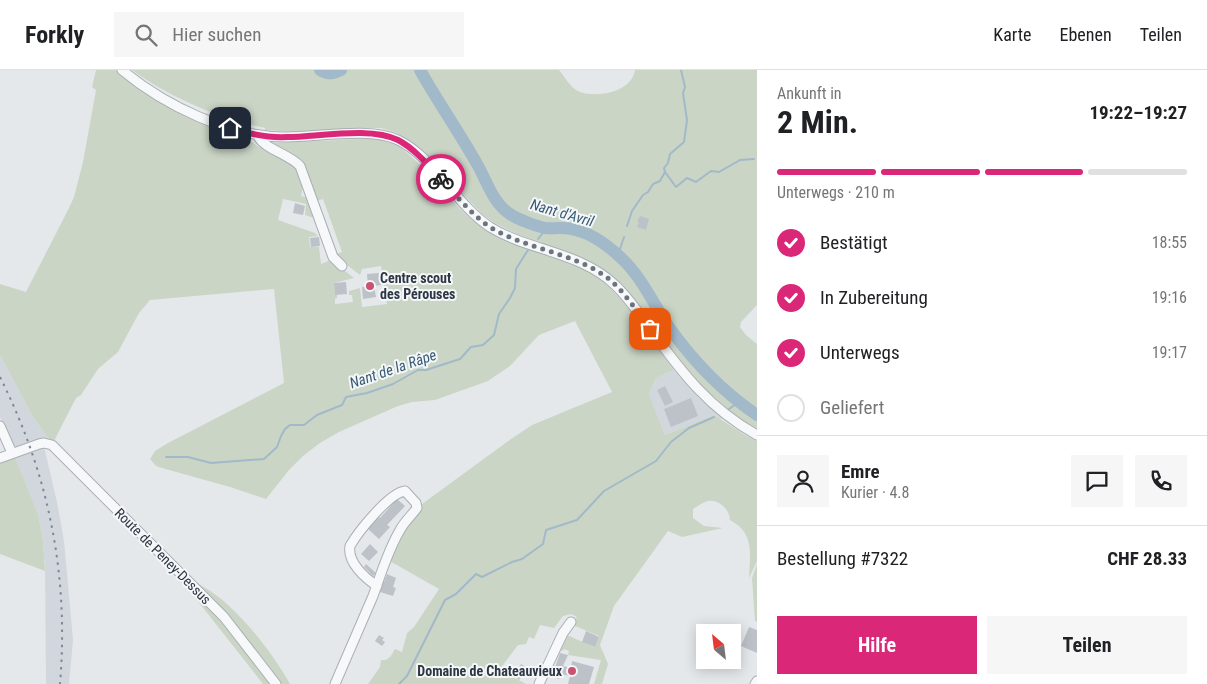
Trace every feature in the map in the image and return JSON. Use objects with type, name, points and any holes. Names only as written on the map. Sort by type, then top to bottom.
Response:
[{"type":"street","points":[[122,70],[147,88],[180,107],[230,128],[258,136],[287,138],[372,134],[403,143],[425,162],[472,212],[491,227],[578,262],[608,279],[622,292],[699,390],[725,415],[757,435]]},
{"type":"street","points":[[258,136],[261,142],[291,158],[300,166],[333,257],[342,266]]},
{"type":"street","points":[[0,426],[12,453],[0,458]]},
{"type":"street","name":"Route de Peney-Dessus","points":[[12,453],[39,444],[49,444],[56,449],[224,617],[276,684]]},
{"type":"street","points":[[335,684],[377,586],[399,531],[417,508],[416,503],[405,491],[399,492],[387,502],[350,546],[349,552],[356,566],[367,580],[377,586]]},
{"type":"street","points":[[539,684],[563,633],[571,622]]},
{"type":"shaded area","points":[[0,355],[33,417],[48,438],[19,448],[12,445],[0,417]]},
{"type":"shaded area","points":[[674,370],[699,398],[723,419],[718,419],[714,415],[665,435],[649,394],[656,378]]},
{"type":"shaded area","points":[[44,447],[64,541],[73,640],[69,684],[46,684],[43,541],[38,514],[15,457]]},
{"type":"green space","points":[[96,70],[116,70],[136,87],[166,106],[198,122],[252,142],[259,147],[268,143],[359,139],[377,139],[393,143],[416,161],[469,217],[490,233],[519,246],[565,261],[594,275],[627,306],[674,370],[656,378],[649,394],[665,435],[714,415],[757,441],[757,561],[749,578],[750,552],[744,531],[730,520],[726,509],[720,503],[712,501],[702,503],[693,509],[693,518],[704,526],[723,528],[682,537],[668,531],[614,606],[600,645],[608,664],[602,684],[594,684],[601,660],[568,655],[569,651],[559,649],[567,635],[594,647],[599,638],[599,636],[575,626],[573,623],[577,617],[571,614],[563,616],[554,628],[540,625],[534,639],[529,637],[526,644],[518,645],[497,673],[513,677],[526,684],[368,684],[380,667],[381,660],[388,659],[395,649],[402,652],[407,633],[414,627],[439,589],[388,560],[401,531],[422,504],[532,425],[612,392],[575,321],[539,335],[510,366],[488,381],[435,400],[412,402],[398,406],[339,432],[303,456],[266,499],[156,466],[150,459],[155,451],[284,383],[274,289],[150,300],[139,313],[118,352],[98,369],[81,395],[76,398],[54,441],[48,438],[33,417],[0,355],[0,284],[26,292],[69,208],[74,197],[83,162],[96,90],[92,87]],"holes":[[[297,168],[316,201],[323,199],[342,252],[334,255],[360,275],[362,269],[381,266],[387,304],[362,307],[360,288],[349,291],[353,302],[335,304],[337,295],[335,295],[334,283],[354,278],[331,260],[321,264],[319,247],[310,247],[309,237],[318,236],[315,233],[278,220],[283,199],[306,204],[305,215],[317,219],[308,198],[301,196],[302,181]]]},
{"type":"green space","points":[[132,70],[559,70],[571,86],[580,92],[596,94],[613,92],[628,84],[633,78],[635,70],[757,70],[757,305],[741,322],[740,327],[757,344],[757,429],[741,420],[704,388],[677,357],[624,286],[612,275],[580,257],[519,235],[493,222],[482,214],[432,161],[411,142],[397,133],[381,128],[296,132],[265,130],[265,128],[230,119],[195,106],[146,80]]},
{"type":"green space","points":[[15,457],[38,514],[43,541],[45,571],[0,554],[0,462]]},
{"type":"green space","points":[[757,564],[757,622],[755,621],[752,578]]},
{"type":"green space","points":[[193,580],[220,598],[246,623],[270,652],[290,684],[280,684]]},
{"type":"green space","points":[[182,581],[208,608],[210,606],[219,616],[272,684],[263,684]]},
{"type":"building","points":[[295,203],[305,206],[303,215],[293,213]]},
{"type":"building","points":[[640,216],[649,219],[646,230],[637,227],[639,222],[637,221]]},
{"type":"building","points":[[319,237],[320,246],[311,247],[310,238]]},
{"type":"building","name":"Centre scout des Pérouses","points":[[379,273],[381,285],[374,286],[376,297],[363,299],[362,287],[368,286],[367,274]]},
{"type":"building","points":[[346,282],[347,294],[335,295],[334,283]]},
{"type":"building","points":[[665,386],[673,402],[665,406],[657,390]]},
{"type":"building","points":[[691,398],[698,416],[671,427],[664,409]]},
{"type":"building","points":[[397,499],[405,506],[387,525],[390,527],[379,539],[367,528],[378,516],[380,518]]},
{"type":"building","points":[[370,544],[378,552],[369,561],[361,554]]},
{"type":"building","points":[[366,564],[376,573],[373,576],[364,567]]},
{"type":"building","points":[[387,574],[396,578],[393,587],[396,588],[393,596],[380,592],[381,589],[379,589]]},
{"type":"building","points":[[749,627],[757,630],[757,653],[741,646]]},
{"type":"building","points":[[586,631],[599,637],[595,647],[582,642]]},
{"type":"building","points":[[379,635],[384,638],[382,640],[385,642],[382,646],[375,641]]},
{"type":"building","points":[[560,653],[568,655],[563,666],[571,668],[572,661],[594,667],[589,684],[568,684],[570,676],[561,674],[559,679],[552,676]]},
{"type":"building","points":[[521,664],[527,668],[519,680],[514,676]]},
{"type":"waterway","name":"Nant d'Avril","points":[[320,70],[326,73],[341,70]]},
{"type":"waterway","name":"Nant d'Avril","points":[[420,70],[470,152],[494,198],[504,210],[517,218],[541,227],[578,230],[597,239],[608,247],[634,273],[671,330],[690,354],[721,387],[757,415]]},
{"type":"waterway","points":[[627,226],[632,211],[643,195],[648,192],[653,184],[660,181],[665,172],[664,168],[668,163],[670,154],[684,142],[687,120],[683,93],[685,87],[681,70]]},
{"type":"waterway","points":[[665,172],[676,187],[687,178],[696,182],[711,171],[719,172],[740,160],[754,159]]},
{"type":"waterway","name":"Nant de la Râpe","points":[[538,239],[546,229]]},
{"type":"waterway","points":[[618,255],[624,237]]},
{"type":"waterway","name":"Nant de la Râpe","points":[[166,457],[188,457],[211,463],[264,459],[277,447],[285,429],[290,425],[304,425],[317,415],[342,405],[346,397],[367,393],[393,384],[418,370],[426,370],[460,359],[471,347],[483,345],[494,335],[499,314],[515,288],[516,269],[528,250]]},
{"type":"waterway","points":[[729,409],[739,402]]},
{"type":"waterway","points":[[399,684],[407,676],[445,600],[456,594],[476,574],[482,577],[522,559],[543,544],[546,530],[577,520],[604,491],[656,461],[671,442],[689,428],[714,417]]},
{"type":"railway","points":[[0,377],[31,451],[43,488],[52,526],[61,604],[60,684]]},
{"type":"way so far","points":[[441,179],[479,219],[499,232],[578,262],[615,284],[650,329]]},
{"type":"place","name":"Centre scout des Pérouses","points":[[370,286]]},
{"type":"place","name":"Domaine de Chateauvieux","points":[[572,671]]},
{"type":"route","points":[[230,128],[258,136],[287,138],[352,134],[385,136],[396,139],[407,146],[441,179]]}]
